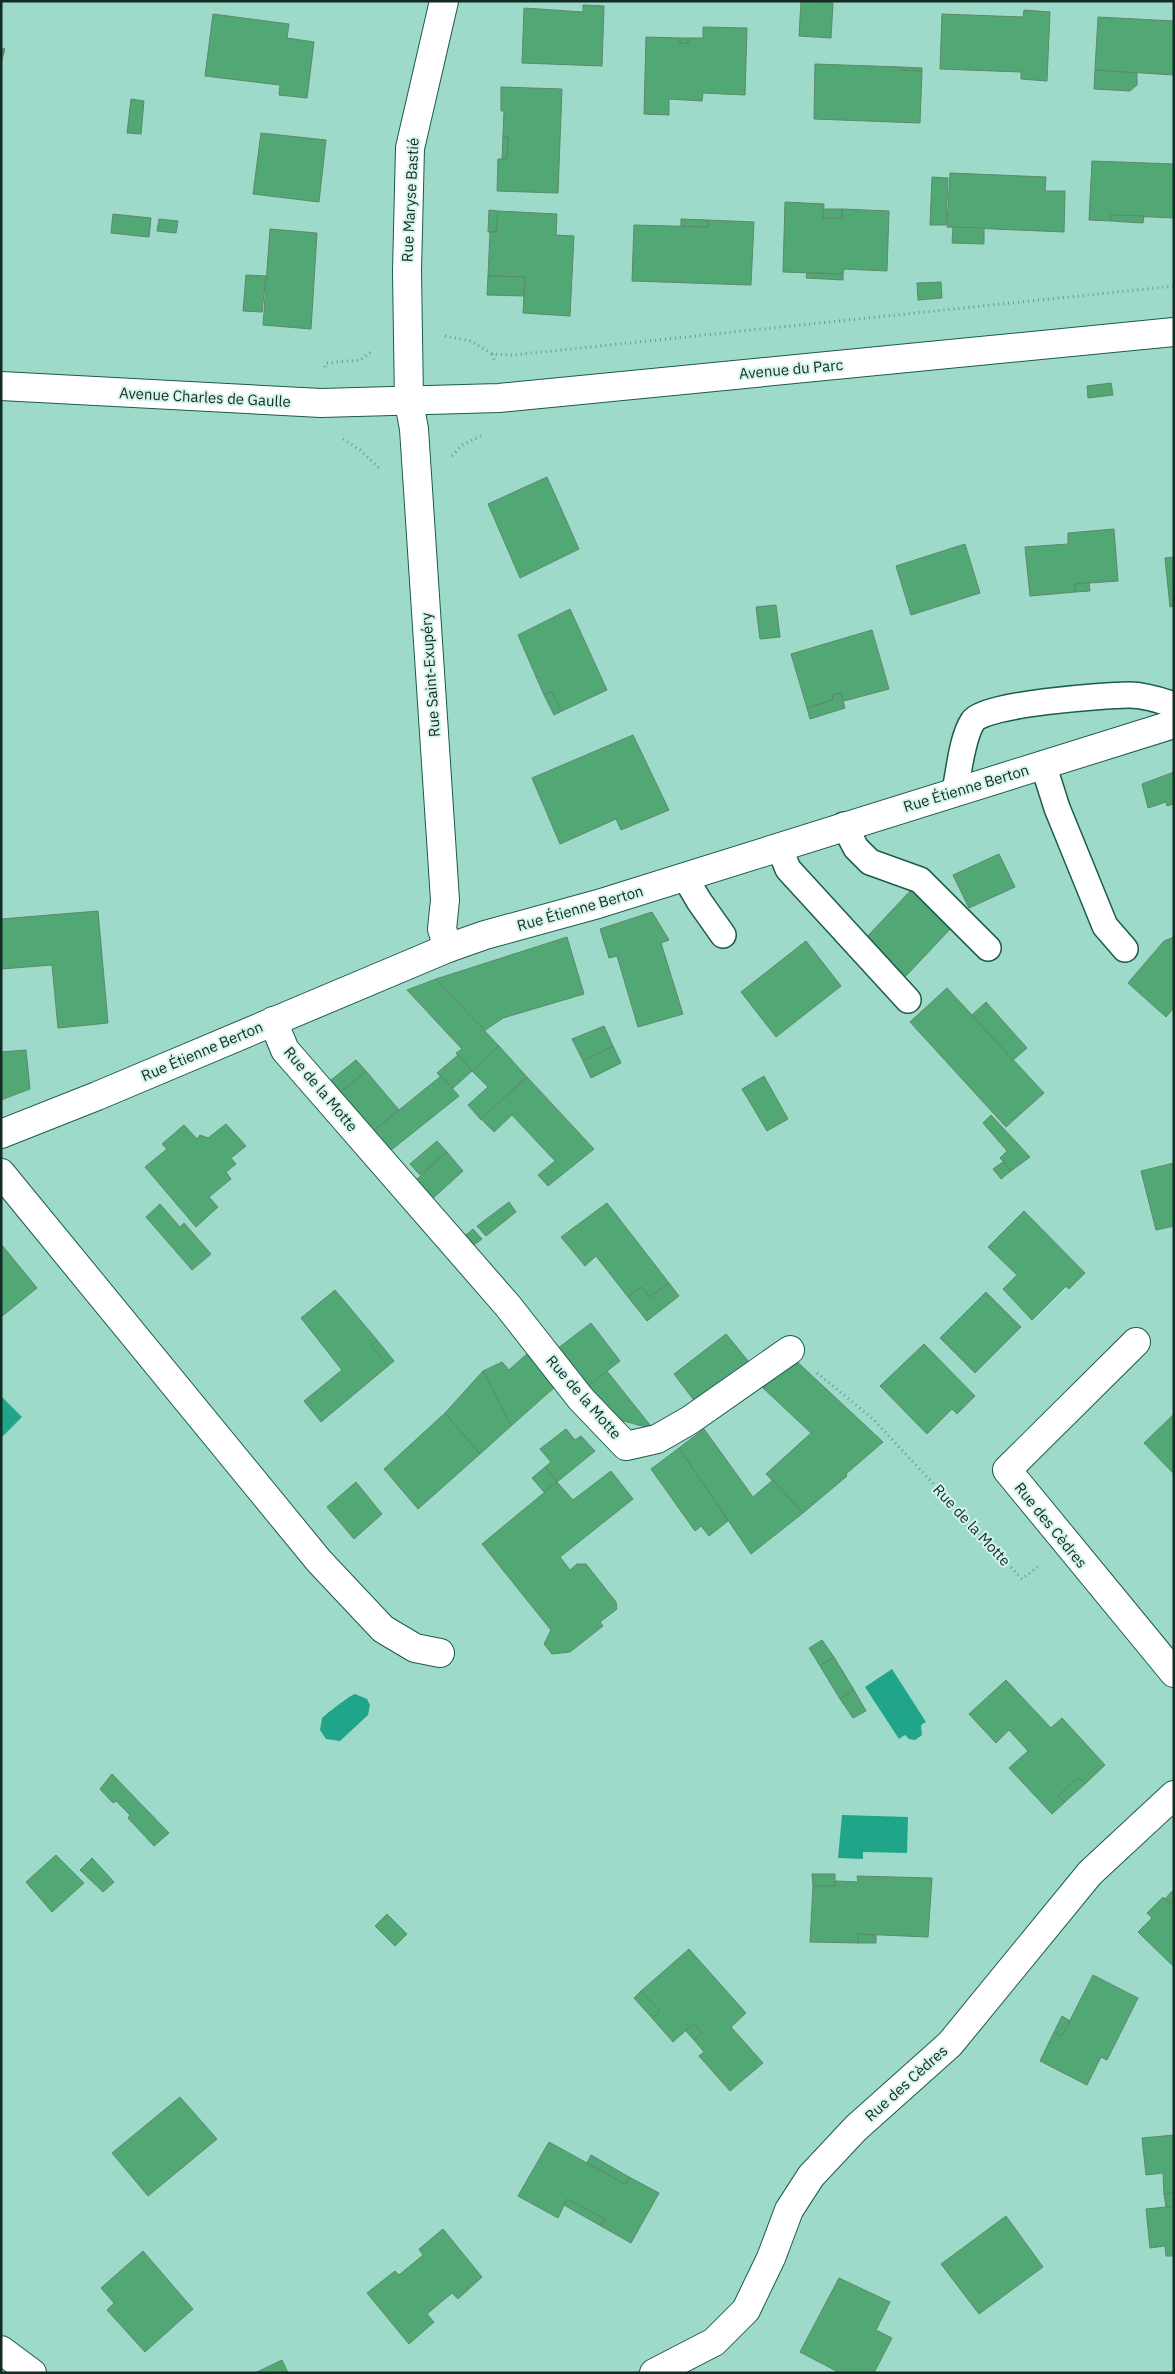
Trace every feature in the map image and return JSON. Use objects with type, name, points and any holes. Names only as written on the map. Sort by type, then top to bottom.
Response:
[{"type":"street","name":"Rue Maryse Bastié","points":[[409,402],[407,271],[410,148],[444,1]]},
{"type":"street","name":"Avenue du Parc","points":[[409,402],[499,398],[1174,332]]},
{"type":"street","name":"Avenue Charles de Gaulle","points":[[1,386],[321,403],[409,402]]},
{"type":"street","name":"Rue Saint-Exupéry","points":[[409,402],[414,438],[444,900],[442,929],[448,948]]},
{"type":"street","name":"Rue Étienne Berton","points":[[1,1134],[448,948],[685,877],[844,825],[1174,724]]},
{"type":"street","name":"Rue de la Motte","points":[[273,1021],[285,1050],[508,1306],[582,1399],[626,1446],[658,1439],[690,1420],[790,1350]]},
{"type":"street","points":[[1,1173],[319,1561],[383,1629],[415,1648],[440,1653]]},
{"type":"street","name":"Rue des Cèdres","points":[[1136,1342],[1007,1470],[1174,1673]]},
{"type":"street","name":"Rue des Cèdres","points":[[654,2373],[714,2342],[746,2310],[770,2258],[788,2210],[811,2176],[856,2128],[950,2044],[1090,1874],[1174,1795]]},
{"type":"street","points":[[1,2350],[32,2373]]},
{"type":"lane","points":[[955,792],[967,735],[973,720],[986,713],[1022,705],[1130,695],[1174,705]]},
{"type":"lane","points":[[1043,764],[1057,808],[1105,926],[1125,949]]},
{"type":"lane","points":[[844,825],[856,848],[870,862],[920,880],[988,948]]},
{"type":"lane","points":[[779,846],[788,869],[908,1000]]},
{"type":"lane","points":[[685,877],[698,901],[723,934]]},
{"type":"path","points":[[492,354],[513,355],[1174,286]]},
{"type":"path","name":"Rue de la Motte","points":[[790,1350],[873,1419],[1022,1579],[1067,1545]]},
{"type":"shaded area","points":[[1,1396],[22,1417],[1,1438]]},
{"type":"shaded area","points":[[892,1669],[926,1722],[921,1725],[922,1735],[915,1740],[909,1739],[905,1735],[899,1739],[865,1687]]},
{"type":"shaded area","points":[[355,1694],[367,1699],[370,1705],[368,1715],[340,1741],[326,1739],[320,1730],[322,1718]]},
{"type":"shaded area","points":[[842,1815],[908,1817],[907,1853],[863,1852],[863,1859],[838,1858]]},
{"type":"building","points":[[801,1],[833,3],[831,38],[799,36]]},
{"type":"building","points":[[583,5],[604,6],[602,66],[522,63],[524,8],[583,12]]},
{"type":"building","points":[[1024,10],[1050,12],[1047,81],[1021,79],[1021,72],[940,69],[942,14],[1023,17]]},
{"type":"building","points":[[213,14],[289,24],[287,38],[314,42],[307,98],[279,95],[280,85],[205,76]]},
{"type":"building","points":[[1098,17],[1174,21],[1174,75],[1095,70]]},
{"type":"building","points":[[703,27],[747,28],[745,95],[703,93],[702,101],[669,99],[669,115],[644,114],[646,37],[680,38],[680,43],[688,43],[688,38],[703,38]]},
{"type":"building","points":[[680,38],[688,38],[688,43],[680,43]]},
{"type":"building","points":[[1,48],[5,49],[1,63]]},
{"type":"building","points":[[815,64],[902,67],[901,70],[922,71],[920,123],[814,119]]},
{"type":"building","points":[[902,67],[922,68],[922,71],[901,70]]},
{"type":"building","points":[[1095,70],[1137,73],[1137,85],[1130,91],[1094,89]]},
{"type":"building","points":[[501,87],[562,89],[558,193],[497,191],[498,159],[507,159],[508,137],[503,136],[504,111],[501,111]]},
{"type":"building","points":[[131,99],[144,101],[141,134],[127,133]]},
{"type":"building","points":[[261,133],[326,140],[319,202],[253,194]]},
{"type":"building","points":[[503,136],[508,137],[507,159],[502,159]]},
{"type":"building","points":[[1092,161],[1174,164],[1174,218],[1111,215],[1111,221],[1089,220]]},
{"type":"building","points":[[950,173],[1046,177],[1045,191],[1065,191],[1064,232],[947,227]]},
{"type":"building","points":[[932,177],[948,178],[946,225],[930,225]]},
{"type":"building","points":[[785,202],[824,204],[823,218],[842,218],[842,209],[889,211],[887,271],[844,269],[843,274],[783,272]]},
{"type":"building","points":[[823,209],[842,209],[842,218],[823,218]]},
{"type":"building","points":[[489,210],[498,211],[496,232],[488,232]]},
{"type":"building","points":[[498,211],[557,214],[556,235],[574,236],[570,316],[523,313],[525,277],[488,276],[490,232],[496,232]]},
{"type":"building","points":[[113,214],[151,218],[149,237],[111,233]]},
{"type":"building","points":[[1111,215],[1144,216],[1143,223],[1111,221]]},
{"type":"building","points":[[159,219],[178,221],[176,233],[157,231]]},
{"type":"building","points":[[681,219],[708,220],[708,227],[681,227]]},
{"type":"building","points":[[708,220],[754,222],[751,285],[632,281],[634,225],[708,227]]},
{"type":"building","points":[[953,227],[984,228],[984,244],[952,243]]},
{"type":"building","points":[[270,229],[317,233],[311,329],[263,325]]},
{"type":"building","points":[[807,273],[843,274],[843,280],[806,278]]},
{"type":"building","points":[[246,275],[266,276],[262,312],[243,311]]},
{"type":"building","points":[[488,276],[525,277],[524,296],[487,295]]},
{"type":"building","points":[[941,282],[942,298],[918,300],[917,283]]},
{"type":"building","points":[[1111,383],[1113,395],[1088,398],[1087,386]]},
{"type":"building","points":[[547,477],[579,549],[520,578],[488,504]]},
{"type":"building","points":[[1114,529],[1118,581],[1075,584],[1075,592],[1030,596],[1025,547],[1068,544],[1068,533]]},
{"type":"building","points":[[965,544],[980,593],[911,615],[896,566]]},
{"type":"building","points":[[1174,557],[1174,606],[1170,607],[1165,558]]},
{"type":"building","points":[[1089,583],[1090,591],[1075,592],[1075,584]]},
{"type":"building","points":[[776,605],[780,637],[760,639],[756,607]]},
{"type":"building","points":[[570,609],[607,690],[562,711],[552,692],[544,695],[518,635]]},
{"type":"building","points":[[872,630],[889,689],[844,701],[841,693],[832,695],[833,700],[807,708],[791,654]]},
{"type":"building","points":[[552,692],[562,711],[554,715],[544,695]]},
{"type":"building","points":[[841,693],[845,708],[810,719],[807,708],[833,700],[832,695]]},
{"type":"building","points":[[633,735],[669,810],[621,830],[616,819],[560,844],[532,778]]},
{"type":"building","points":[[1174,772],[1174,804],[1167,806],[1166,802],[1148,808],[1142,784]]},
{"type":"building","points":[[999,854],[1015,887],[969,908],[953,875]]},
{"type":"building","points":[[913,888],[953,926],[905,977],[864,940]]},
{"type":"building","points":[[98,911],[108,1023],[58,1028],[52,965],[1,969],[1,919]]},
{"type":"building","points":[[652,912],[669,940],[661,943],[683,1014],[638,1027],[617,956],[609,958],[600,929]]},
{"type":"building","points":[[567,937],[584,994],[503,1018],[484,1031],[436,979]]},
{"type":"building","points":[[1174,937],[1174,1008],[1166,1017],[1128,983],[1164,941]]},
{"type":"building","points":[[806,941],[841,986],[776,1037],[741,992]]},
{"type":"building","points":[[436,979],[499,1046],[472,1071],[456,1053],[462,1049],[407,990]]},
{"type":"building","points":[[947,988],[1044,1093],[1006,1127],[910,1022]]},
{"type":"building","points":[[986,1002],[1027,1048],[1013,1060],[972,1015]]},
{"type":"building","points":[[604,1026],[613,1046],[583,1061],[572,1039]]},
{"type":"building","points":[[499,1046],[527,1077],[481,1120],[468,1105],[488,1087],[472,1071]]},
{"type":"building","points":[[613,1046],[621,1063],[591,1078],[583,1061]]},
{"type":"building","points":[[26,1050],[30,1089],[1,1100],[1,1052]]},
{"type":"building","points":[[458,1055],[472,1071],[452,1089],[437,1073]]},
{"type":"building","points":[[356,1060],[366,1071],[341,1092],[331,1080]]},
{"type":"building","points":[[366,1071],[399,1110],[373,1131],[341,1092]]},
{"type":"building","points":[[441,1076],[459,1096],[390,1151],[373,1131]]},
{"type":"building","points":[[764,1076],[788,1119],[767,1131],[742,1089]]},
{"type":"building","points":[[527,1077],[594,1149],[548,1186],[538,1175],[555,1161],[512,1115],[494,1132],[481,1119]]},
{"type":"building","points":[[991,1115],[1030,1157],[1011,1171],[1000,1158],[1007,1151],[983,1123]]},
{"type":"building","points":[[226,1124],[246,1146],[231,1158],[236,1164],[226,1172],[231,1179],[209,1197],[218,1207],[196,1227],[145,1167],[167,1149],[162,1144],[184,1125],[197,1139],[200,1135],[208,1138]]},
{"type":"building","points":[[437,1141],[447,1152],[420,1175],[410,1164]]},
{"type":"building","points":[[447,1152],[463,1171],[431,1200],[416,1180]]},
{"type":"building","points":[[1003,1162],[1011,1171],[1001,1179],[993,1169]]},
{"type":"building","points":[[1174,1163],[1174,1226],[1156,1230],[1141,1171]]},
{"type":"building","points":[[509,1202],[516,1212],[486,1236],[477,1226]]},
{"type":"building","points":[[607,1203],[669,1283],[650,1297],[641,1287],[628,1297],[596,1256],[585,1266],[561,1237]]},
{"type":"building","points":[[160,1204],[180,1227],[184,1223],[211,1254],[192,1270],[146,1217]]},
{"type":"building","points":[[1024,1211],[1085,1273],[1069,1289],[1066,1286],[1032,1320],[1003,1289],[1017,1275],[988,1247]]},
{"type":"building","points":[[473,1229],[482,1239],[474,1245],[466,1235]]},
{"type":"building","points":[[1,1244],[37,1288],[1,1317]]},
{"type":"building","points":[[669,1283],[679,1296],[647,1321],[628,1297],[641,1287],[650,1297]]},
{"type":"building","points":[[335,1290],[377,1340],[371,1345],[388,1366],[321,1422],[304,1401],[342,1370],[301,1318]]},
{"type":"building","points":[[986,1292],[1021,1327],[975,1373],[940,1338]]},
{"type":"building","points":[[591,1323],[620,1361],[588,1386],[557,1349]]},
{"type":"building","points":[[726,1334],[749,1362],[696,1403],[674,1374]]},
{"type":"building","points":[[377,1340],[394,1361],[388,1366],[371,1345]]},
{"type":"building","points":[[924,1344],[975,1396],[957,1414],[952,1409],[927,1434],[880,1386]]},
{"type":"building","points":[[528,1353],[556,1386],[511,1426],[483,1371],[502,1362],[509,1370]]},
{"type":"building","points":[[792,1357],[883,1442],[846,1474],[847,1476],[803,1513],[766,1474],[811,1433],[763,1388]]},
{"type":"building","points":[[483,1371],[511,1426],[480,1454],[445,1413]]},
{"type":"building","points":[[607,1371],[650,1425],[646,1427],[616,1419],[588,1386]]},
{"type":"building","points":[[445,1413],[480,1454],[418,1509],[384,1469]]},
{"type":"building","points":[[1174,1414],[1174,1474],[1144,1443]]},
{"type":"building","points":[[566,1429],[575,1440],[581,1436],[595,1451],[557,1482],[545,1467],[551,1462],[540,1449]]},
{"type":"building","points":[[704,1429],[753,1497],[773,1480],[803,1513],[751,1554],[679,1448]]},
{"type":"building","points":[[679,1448],[728,1521],[709,1536],[701,1526],[695,1531],[651,1469]]},
{"type":"building","points":[[545,1467],[557,1482],[544,1492],[532,1478]]},
{"type":"building","points":[[611,1471],[633,1499],[560,1557],[570,1570],[577,1564],[586,1564],[616,1602],[617,1609],[600,1622],[603,1626],[570,1652],[552,1654],[544,1644],[551,1630],[482,1544],[557,1482],[573,1500]]},
{"type":"building","points":[[356,1482],[382,1514],[354,1539],[327,1507]]},
{"type":"building","points":[[822,1640],[834,1657],[820,1666],[809,1648]]},
{"type":"building","points":[[834,1657],[854,1690],[840,1699],[820,1666]]},
{"type":"building","points":[[1006,1680],[1051,1728],[1062,1718],[1105,1765],[1085,1784],[1078,1777],[1058,1796],[1065,1802],[1052,1814],[1009,1768],[1028,1751],[1009,1730],[996,1743],[969,1714]]},
{"type":"building","points":[[854,1690],[866,1711],[853,1718],[840,1699]]},
{"type":"building","points":[[112,1774],[169,1833],[154,1846],[128,1818],[130,1815],[116,1801],[113,1803],[100,1789]]},
{"type":"building","points":[[1078,1777],[1085,1784],[1065,1802],[1058,1796]]},
{"type":"building","points":[[56,1855],[84,1883],[52,1912],[26,1882]]},
{"type":"building","points":[[92,1858],[114,1882],[103,1892],[80,1870]]},
{"type":"building","points":[[812,1874],[835,1874],[835,1886],[813,1886]]},
{"type":"building","points":[[857,1876],[932,1878],[928,1937],[858,1934],[858,1943],[810,1942],[813,1886],[835,1886],[835,1881],[858,1882]]},
{"type":"building","points":[[1172,1891],[1174,1898],[1169,1903],[1165,1899]]},
{"type":"building","points":[[1163,1897],[1169,1903],[1174,1898],[1174,1967],[1138,1932],[1152,1918],[1147,1913]]},
{"type":"building","points":[[387,1914],[407,1934],[395,1946],[375,1926]]},
{"type":"building","points":[[858,1934],[876,1935],[876,1943],[858,1943]]},
{"type":"building","points":[[689,1949],[746,2013],[731,2027],[763,2063],[730,2091],[699,2056],[704,2052],[694,2040],[702,2033],[694,2023],[673,2042],[652,2018],[660,2011],[641,1991]]},
{"type":"building","points":[[1093,1975],[1138,1998],[1107,2060],[1101,2057],[1087,2085],[1040,2061],[1054,2032],[1062,2036]]},
{"type":"building","points":[[641,1991],[660,2011],[652,2018],[634,1998]]},
{"type":"building","points":[[1062,2016],[1070,2021],[1062,2036],[1054,2032]]},
{"type":"building","points":[[694,2023],[702,2033],[694,2040],[686,2031]]},
{"type":"building","points":[[180,2097],[217,2139],[148,2196],[112,2153]]},
{"type":"building","points":[[1174,2135],[1174,2193],[1164,2194],[1163,2173],[1146,2175],[1142,2138]]},
{"type":"building","points":[[549,2142],[625,2184],[629,2177],[659,2193],[631,2243],[601,2226],[605,2219],[567,2199],[558,2218],[518,2196]]},
{"type":"building","points":[[591,2155],[629,2177],[625,2184],[587,2163]]},
{"type":"building","points":[[1174,2193],[1174,2207],[1166,2207],[1164,2194]]},
{"type":"building","points":[[567,2199],[605,2219],[601,2226],[564,2205]]},
{"type":"building","points":[[1174,2207],[1174,2256],[1166,2256],[1165,2246],[1150,2248],[1146,2209]]},
{"type":"building","points":[[1006,2216],[1043,2267],[979,2314],[941,2264]]},
{"type":"building","points":[[443,2229],[482,2277],[458,2299],[452,2293],[427,2314],[434,2322],[409,2344],[367,2293],[395,2271],[399,2275],[423,2255],[419,2249]]},
{"type":"building","points":[[143,2251],[193,2309],[145,2352],[107,2310],[114,2303],[101,2288]]},
{"type":"building","points":[[839,2278],[890,2302],[876,2330],[892,2338],[874,2373],[840,2373],[800,2352]]},
{"type":"building","points":[[282,2360],[288,2373],[255,2373]]}]
